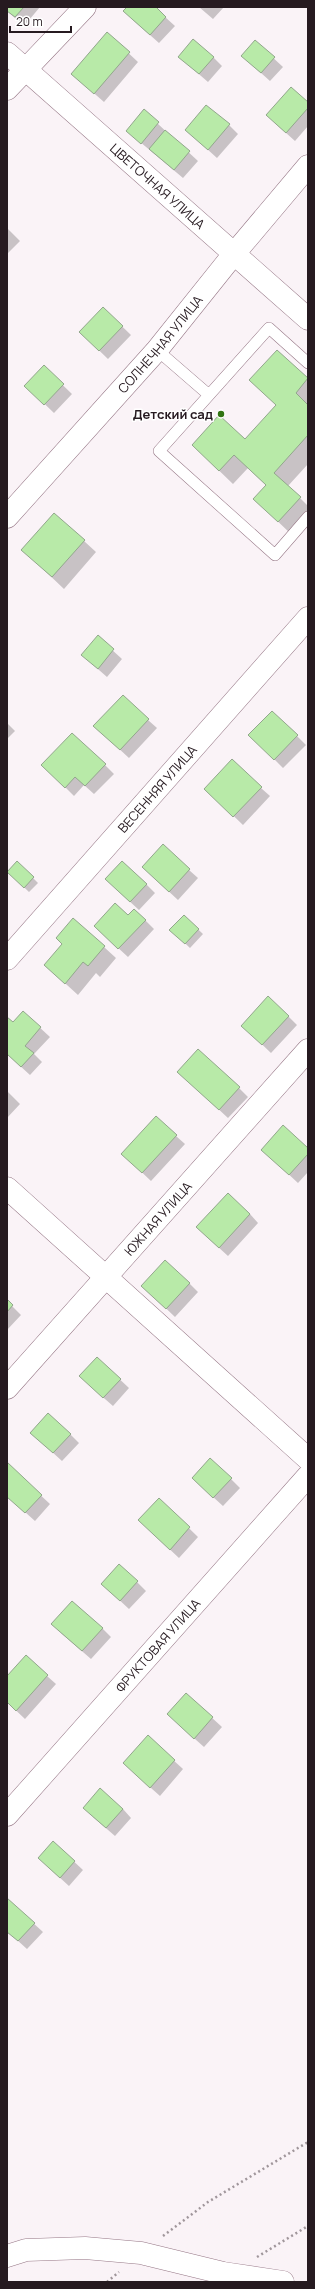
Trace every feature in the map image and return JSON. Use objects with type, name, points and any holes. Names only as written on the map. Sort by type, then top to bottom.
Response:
[{"type":"street","points":[[7,90],[84,7]]},
{"type":"street","name":"ЦВЕТОЧНАЯ УЛИЦА","points":[[7,53],[233,255],[308,319]]},
{"type":"street","name":"СОЛНЕЧНАЯ УЛИЦА","points":[[7,517],[157,350],[233,255],[308,166]]},
{"type":"street","name":"ВЕСЕННЯЯ УЛИЦА","points":[[7,959],[308,618]]},
{"type":"street","name":"ЮЖНАЯ УЛИЦА","points":[[7,1388],[105,1276],[308,1050]]},
{"type":"street","points":[[7,1188],[308,1459]]},
{"type":"street","name":"ФРУКТОВАЯ УЛИЦА","points":[[7,1815],[308,1476]]},
{"type":"street","points":[[7,2256],[26,2250],[86,2248],[141,2253],[223,2273],[283,2282]]},
{"type":"lane","points":[[308,363],[269,328],[159,452],[275,555],[308,517]]},
{"type":"lane","points":[[157,350],[209,396]]},
{"type":"path","points":[[107,2282],[141,2253],[208,2202],[308,2142]]},
{"type":"path","points":[[223,2273],[271,2250],[308,2226]]},
{"type":"building","points":[[7,7],[24,7],[15,17],[7,11]]},
{"type":"building","points":[[127,7],[156,7],[166,17],[150,35],[123,11]]},
{"type":"building","points":[[107,32],[130,52],[94,94],[71,74]]},
{"type":"building","points":[[193,39],[214,57],[199,74],[178,57]]},
{"type":"building","points":[[255,40],[275,57],[261,73],[241,56]]},
{"type":"building","points":[[291,87],[308,102],[308,108],[286,133],[266,115]]},
{"type":"building","points":[[206,105],[230,124],[208,150],[185,130]]},
{"type":"building","points":[[144,109],[159,122],[141,144],[126,131]]},
{"type":"building","points":[[165,130],[190,151],[174,170],[149,149]]},
{"type":"building","points":[[103,307],[123,326],[99,351],[79,332]]},
{"type":"building","points":[[277,350],[308,378],[296,393],[308,405],[308,435],[274,473],[301,497],[278,522],[253,499],[266,485],[234,455],[219,471],[192,445],[219,415],[245,439],[276,405],[249,380]]},
{"type":"building","points":[[44,365],[64,384],[44,405],[24,386]]},
{"type":"building","points":[[54,513],[85,540],[52,577],[21,550]]},
{"type":"building","points":[[98,635],[114,649],[98,669],[81,655]]},
{"type":"building","points":[[123,695],[149,719],[120,750],[93,726]]},
{"type":"building","points":[[272,711],[298,735],[274,760],[248,735]]},
{"type":"building","points":[[72,733],[106,764],[85,786],[75,777],[65,788],[41,765]]},
{"type":"building","points":[[232,759],[262,787],[233,817],[204,789]]},
{"type":"building","points":[[163,844],[190,869],[169,892],[142,867]]},
{"type":"building","points":[[17,861],[34,877],[24,888],[7,872]]},
{"type":"building","points":[[122,861],[147,884],[130,902],[105,879]]},
{"type":"building","points":[[115,903],[128,915],[134,909],[146,920],[118,949],[94,926]]},
{"type":"building","points":[[184,915],[199,929],[185,944],[169,930]]},
{"type":"building","points":[[73,918],[105,946],[88,966],[83,962],[65,984],[44,965],[62,944],[56,938]]},
{"type":"building","points":[[268,996],[289,1016],[262,1045],[241,1026]]},
{"type":"building","points":[[23,1011],[41,1027],[25,1046],[34,1053],[21,1067],[7,1054],[7,1017],[13,1022]]},
{"type":"building","points":[[198,1049],[240,1087],[219,1110],[177,1072]]},
{"type":"building","points":[[156,1116],[177,1135],[142,1173],[121,1154]]},
{"type":"building","points":[[283,1125],[308,1148],[308,1154],[289,1175],[261,1150]]},
{"type":"building","points":[[228,1193],[250,1214],[219,1248],[196,1227]]},
{"type":"building","points":[[165,1260],[190,1283],[166,1309],[141,1286]]},
{"type":"building","points":[[7,1299],[13,1305],[7,1312]]},
{"type":"building","points":[[97,1357],[121,1379],[103,1398],[79,1376]]},
{"type":"building","points":[[48,1413],[71,1434],[53,1453],[30,1433]]},
{"type":"building","points":[[210,1458],[232,1478],[213,1498],[192,1478]]},
{"type":"building","points":[[7,1462],[42,1495],[25,1513],[7,1497]]},
{"type":"building","points":[[159,1498],[190,1527],[170,1550],[138,1520]]},
{"type":"building","points":[[119,1564],[138,1581],[120,1601],[101,1584]]},
{"type":"building","points":[[72,1601],[103,1628],[82,1651],[51,1624]]},
{"type":"building","points":[[26,1655],[48,1675],[16,1711],[7,1702],[7,1676]]},
{"type":"building","points":[[186,1693],[213,1717],[194,1739],[167,1714]]},
{"type":"building","points":[[148,1735],[175,1760],[150,1788],[123,1763]]},
{"type":"building","points":[[100,1788],[123,1809],[106,1828],[83,1808]]},
{"type":"building","points":[[53,1841],[75,1861],[60,1878],[38,1858]]},
{"type":"building","points":[[7,1898],[35,1923],[18,1941],[7,1932]]},
{"type":"place","name":"Детский сад","points":[[221,414]]}]
